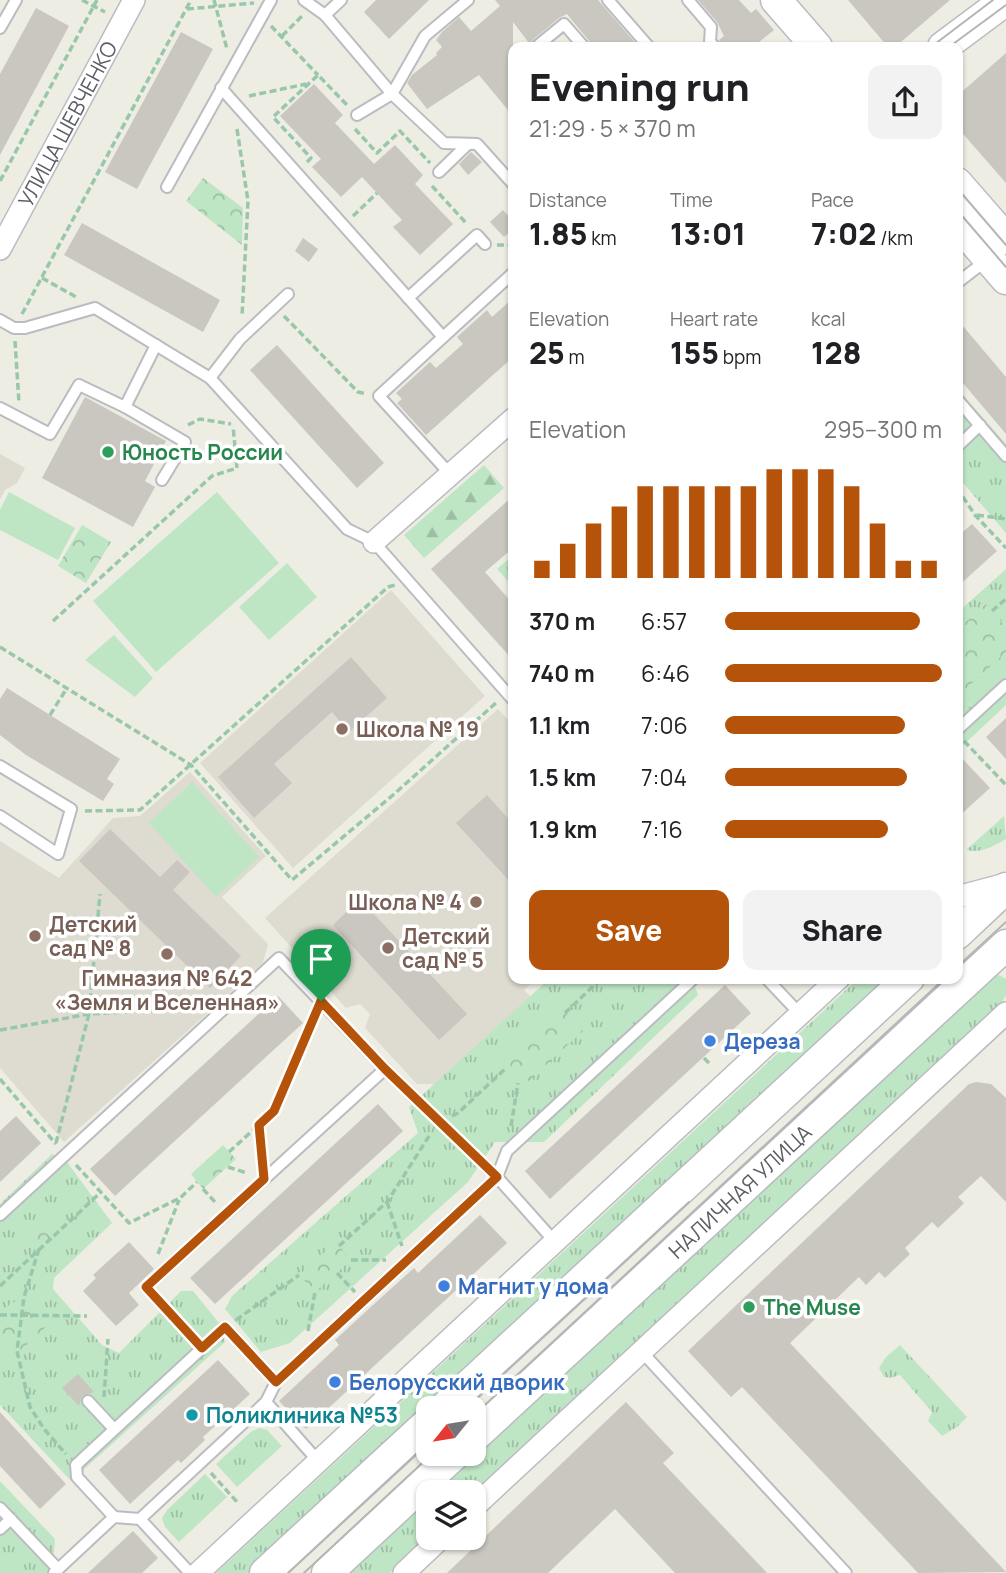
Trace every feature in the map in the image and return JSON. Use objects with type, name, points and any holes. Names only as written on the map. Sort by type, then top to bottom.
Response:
[{"type":"main road","points":[[776,0],[813,42]]},
{"type":"main road","points":[[801,0],[836,42]]},
{"type":"main road","points":[[950,42],[1006,0]]},
{"type":"main road","points":[[963,193],[1002,255]]},
{"type":"main road","points":[[963,226],[1002,255]]},
{"type":"main road","points":[[963,928],[1006,886]]},
{"type":"main road","name":"НАЛИЧНАЯ УЛИЦА","points":[[486,1426],[1006,945]]},
{"type":"main road","name":"НАЛИЧНАЯ УЛИЦА","points":[[457,1396],[903,984]]},
{"type":"main road","points":[[265,1573],[416,1434]]},
{"type":"main road","points":[[327,1573],[442,1466]]},
{"type":"street","name":"УЛИЦА ШЕВЧЕНКО","points":[[0,249],[134,0]]},
{"type":"street","points":[[374,542],[508,423]]},
{"type":"street","points":[[963,896],[1006,886]]},
{"type":"street","points":[[198,1573],[832,984]]},
{"type":"street","points":[[486,1496],[1006,1013]]},
{"type":"street","points":[[404,1573],[428,1550]]},
{"type":"lane","points":[[0,29],[16,0]]},
{"type":"lane","points":[[325,16],[341,0]]},
{"type":"lane","points":[[357,115],[392,94],[425,36],[468,0]]},
{"type":"lane","points":[[608,0],[645,42]]},
{"type":"lane","points":[[688,0],[711,27],[710,42]]},
{"type":"lane","points":[[167,187],[270,1]]},
{"type":"lane","points":[[308,3],[325,16],[392,94],[444,143],[477,144],[508,178]]},
{"type":"lane","points":[[542,42],[564,23],[580,42]]},
{"type":"lane","points":[[222,88],[443,337]]},
{"type":"lane","points":[[439,173],[468,144]]},
{"type":"lane","points":[[408,298],[477,235],[485,244]]},
{"type":"lane","points":[[963,279],[1002,255]]},
{"type":"lane","points":[[450,474],[379,396],[508,278]]},
{"type":"lane","points":[[210,378],[240,339],[288,294]]},
{"type":"lane","points":[[0,320],[14,328],[63,319],[95,308],[210,378],[347,529],[374,542],[508,690]]},
{"type":"lane","points":[[125,407],[156,345]]},
{"type":"lane","points":[[0,408],[50,434],[79,385],[125,407],[185,442],[162,480]]},
{"type":"lane","points":[[963,406],[1006,456]]},
{"type":"lane","points":[[963,441],[979,425]]},
{"type":"lane","points":[[963,726],[1006,685]]},
{"type":"lane","points":[[0,766],[71,810],[58,854],[0,816]]},
{"type":"lane","points":[[0,1215],[279,958],[385,1069],[497,1177],[555,1242]]},
{"type":"lane","points":[[140,1519],[266,1402],[276,1382],[497,1177],[508,1151],[688,984]]},
{"type":"lane","points":[[772,984],[800,1014]]},
{"type":"lane","points":[[202,1348],[146,1287],[385,1069]]},
{"type":"lane","points":[[190,1573],[140,1519],[114,1517],[77,1477],[76,1465],[225,1327],[276,1382]]},
{"type":"lane","points":[[642,1352],[846,1573]]},
{"type":"lane","points":[[88,1401],[114,1429]]},
{"type":"lane","points":[[266,1402],[318,1461]]},
{"type":"lane","points":[[0,1508],[56,1571],[114,1517]]},
{"type":"lane","points":[[0,1529],[10,1519]]},
{"type":"path","points":[[82,0],[123,21]]},
{"type":"path","points":[[0,181],[97,0]]},
{"type":"path","points":[[20,419],[14,328],[191,0]]},
{"type":"path","points":[[214,0],[233,68]]},
{"type":"path","points":[[187,9],[270,1]]},
{"type":"path","points":[[282,36],[308,3]]},
{"type":"path","points":[[262,16],[357,115],[349,122],[377,153],[400,131],[439,173],[428,182],[477,235]]},
{"type":"path","points":[[304,165],[311,158],[273,117],[318,75]]},
{"type":"path","points":[[240,339],[248,201],[232,100],[309,83]]},
{"type":"path","points":[[344,208],[354,215],[377,193]]},
{"type":"path","points":[[41,278],[95,308]]},
{"type":"path","points":[[276,307],[358,392],[379,396]]},
{"type":"path","points":[[232,424],[243,414]]},
{"type":"path","points":[[174,436],[200,419],[232,424]]},
{"type":"path","points":[[53,621],[212,476],[237,468],[232,424]]},
{"type":"path","points":[[963,497],[975,515],[1006,548]]},
{"type":"path","points":[[975,515],[1006,519]]},
{"type":"path","points":[[71,810],[140,810],[388,587],[407,581]]},
{"type":"path","points":[[992,611],[1006,599]]},
{"type":"path","points":[[0,655],[2,648],[191,765],[292,880],[508,693]]},
{"type":"path","points":[[50,715],[67,688]]},
{"type":"path","points":[[963,738],[1006,785]]},
{"type":"path","points":[[0,1079],[56,1143],[89,1014],[100,894]]},
{"type":"path","points":[[565,1013],[596,984]]},
{"type":"path","points":[[229,1152],[274,1111],[321,1001]]},
{"type":"path","points":[[0,1030],[89,1014],[214,1007]]},
{"type":"path","points":[[704,1058],[709,1063]]},
{"type":"path","points":[[339,1246],[387,1202],[439,1121],[458,1113],[505,1069]]},
{"type":"path","points":[[508,1151],[518,1083]]},
{"type":"path","points":[[259,1125],[264,1179]]},
{"type":"path","points":[[65,1153],[129,1223],[180,1198],[197,1182]]},
{"type":"path","points":[[0,1286],[101,1192]]},
{"type":"path","points":[[158,1254],[180,1198]]},
{"type":"path","points":[[351,1259],[407,1260],[387,1202]]},
{"type":"path","points":[[39,1249],[24,1297],[17,1351],[30,1407],[44,1429],[76,1465]]},
{"type":"path","points":[[337,1273],[363,1301]]},
{"type":"path","points":[[225,1327],[299,1275]]},
{"type":"path","points":[[303,1357],[315,1292]]},
{"type":"path","points":[[0,1315],[87,1316]]},
{"type":"path","points":[[103,1417],[108,1339]]},
{"type":"path","points":[[201,1462],[238,1503]]},
{"type":"shaded area","points":[[0,454],[25,468],[17,483],[5,490],[0,500]]},
{"type":"shaded area","name":"Школа № 19","points":[[391,590],[485,696],[293,868],[200,763]]},
{"type":"shaded area","name":"Детский сад № 5","points":[[498,709],[508,720],[508,984],[530,984],[524,990],[534,1000],[457,1084],[417,1084],[365,1028],[370,1014],[360,1004],[346,1008],[265,918]]},
{"type":"shaded area","name":"Гимназия № 642 «Земля и Вселенная»","points":[[190,772],[266,856],[222,897],[268,944],[263,963],[64,1142],[0,1068],[0,841],[59,878],[113,818],[140,816]]},
{"type":"green space","points":[[203,178],[243,208],[242,245],[186,201]]},
{"type":"green space","points":[[963,395],[1006,444],[1006,533],[963,483]]},
{"type":"green space","points":[[484,465],[504,488],[424,558],[404,535]]},
{"type":"green space","points":[[9,492],[75,528],[58,560],[0,530],[0,510]]},
{"type":"green space","points":[[217,492],[279,563],[156,672],[93,601]]},
{"type":"green space","points":[[82,525],[111,542],[86,583],[58,566]]},
{"type":"green space","points":[[508,559],[508,581],[497,569]]},
{"type":"green space","points":[[287,563],[317,597],[269,640],[239,607]]},
{"type":"green space","points":[[1006,569],[1006,705],[963,745],[963,608]]},
{"type":"green space","points":[[986,604],[1006,627],[1006,652],[963,691],[963,625]]},
{"type":"green space","points":[[114,635],[153,678],[135,697],[85,660]]},
{"type":"green space","points":[[192,782],[259,857],[216,897],[149,823]]},
{"type":"green space","points":[[1004,816],[1006,839],[982,850],[966,850]]},
{"type":"green space","points":[[997,974],[1006,979],[1006,995],[1001,1004],[486,1482],[445,1480],[460,1466],[486,1466],[486,1442],[987,978]]},
{"type":"green space","points":[[543,984],[694,984],[698,995],[544,1142],[495,1142],[468,1182],[290,1343],[261,1352],[225,1309],[232,1296],[418,1133],[409,1107]]},
{"type":"green space","points":[[853,984],[887,984],[442,1396],[416,1396],[416,1420],[251,1573],[216,1573]]},
{"type":"green space","points":[[558,1004],[583,1031],[522,1087],[497,1060]]},
{"type":"green space","points":[[223,1145],[236,1159],[203,1189],[191,1174]]},
{"type":"green space","points":[[52,1154],[67,1162],[112,1223],[54,1278],[53,1289],[102,1345],[119,1353],[181,1291],[193,1291],[219,1323],[225,1342],[71,1481],[0,1405],[0,1204]]},
{"type":"green space","points":[[47,1221],[62,1238],[43,1256],[27,1239]]},
{"type":"green space","points":[[336,1242],[351,1260],[315,1292],[299,1275]]},
{"type":"green space","points":[[21,1293],[50,1323],[13,1358],[0,1345],[0,1314]]},
{"type":"green space","points":[[900,1345],[967,1417],[942,1436],[928,1421],[932,1412],[900,1375],[884,1377],[879,1368],[886,1357]]},
{"type":"green space","points":[[260,1428],[267,1430],[282,1446],[237,1487],[216,1464],[252,1431]]},
{"type":"green space","points":[[205,1474],[227,1497],[179,1542],[165,1527],[162,1518]]},
{"type":"green space","points":[[0,1481],[55,1539],[52,1573],[0,1573]]},
{"type":"green space","points":[[416,1507],[416,1549],[390,1573],[344,1573]]},
{"type":"building","points":[[376,0],[429,0],[389,39],[364,12]]},
{"type":"building","points":[[495,0],[598,0],[635,42],[590,42],[567,14],[528,42],[513,22],[513,42],[508,42],[508,110],[479,75],[427,109],[407,83],[412,75],[437,55],[442,47],[436,40],[459,17],[471,31],[500,6]]},
{"type":"building","points":[[698,0],[739,0],[751,13],[756,9],[774,30],[759,42],[720,42],[724,36],[717,22]]},
{"type":"building","points":[[848,0],[950,0],[901,42],[884,42]]},
{"type":"building","points":[[36,8],[69,26],[0,155],[0,74]]},
{"type":"building","points":[[181,32],[213,49],[137,189],[105,172]]},
{"type":"building","points":[[1006,53],[1006,183],[963,134],[963,91]]},
{"type":"building","points":[[314,84],[343,115],[335,123],[374,164],[395,145],[423,175],[415,184],[453,224],[420,255],[393,227],[402,220],[362,177],[341,197],[312,167],[321,159],[280,116]]},
{"type":"building","points":[[471,152],[482,162],[468,175],[459,164]]},
{"type":"building","points":[[503,210],[508,216],[508,233],[504,237],[490,222]]},
{"type":"building","points":[[82,223],[220,300],[203,332],[64,255]]},
{"type":"building","points":[[303,238],[318,249],[309,262],[295,251]]},
{"type":"building","points":[[508,303],[508,361],[426,435],[397,403],[402,399],[396,393],[430,362],[436,368],[463,344],[457,337],[487,310],[492,317]]},
{"type":"building","points":[[963,326],[1006,377],[1006,434],[963,383]]},
{"type":"building","points":[[277,345],[384,463],[357,488],[250,370]]},
{"type":"building","name":"Юность России","points":[[85,397],[166,441],[145,481],[155,487],[133,527],[42,478]]},
{"type":"building","points":[[508,500],[508,552],[485,572],[508,598],[508,654],[431,569]]},
{"type":"building","points":[[972,524],[997,551],[963,582],[963,532]]},
{"type":"building","points":[[351,657],[387,698],[349,732],[332,712],[274,764],[292,783],[254,818],[218,777]]},
{"type":"building","points":[[7,688],[120,759],[107,779],[114,784],[103,801],[26,755],[0,735],[0,699]]},
{"type":"building","points":[[1006,718],[1006,759],[986,737]]},
{"type":"building","points":[[963,759],[990,788],[963,813]]},
{"type":"building","points":[[487,795],[508,818],[508,880],[456,823]]},
{"type":"building","points":[[110,829],[160,877],[177,860],[190,872],[173,890],[241,956],[210,988],[79,861]]},
{"type":"building","points":[[360,899],[467,1014],[439,1040],[333,925]]},
{"type":"building","points":[[725,985],[751,1013],[550,1199],[525,1171]]},
{"type":"building","points":[[278,996],[303,1023],[115,1196],[90,1169]]},
{"type":"building","points":[[969,1084],[991,1084],[1006,1098],[1006,1202],[981,1176],[958,1197],[964,1203],[938,1228],[932,1222],[905,1248],[910,1254],[885,1278],[879,1272],[866,1285],[859,1277],[790,1343],[1006,1572],[918,1573],[742,1387],[731,1397],[688,1351]]},
{"type":"building","points":[[378,1104],[403,1131],[215,1304],[190,1278]]},
{"type":"building","points":[[16,1116],[41,1143],[0,1182],[0,1131]]},
{"type":"building","points":[[480,1215],[507,1243],[306,1429],[279,1401],[339,1345],[335,1340],[414,1268],[418,1273]]},
{"type":"building","points":[[129,1242],[154,1269],[129,1293],[139,1305],[116,1326],[83,1291],[96,1278],[93,1275]]},
{"type":"building","name":"Поликлиника №53","points":[[218,1360],[250,1394],[203,1437],[205,1440],[181,1463],[178,1460],[130,1504],[99,1470]]},
{"type":"building","points":[[78,1374],[94,1392],[82,1396],[79,1406],[62,1388]]},
{"type":"building","points":[[626,1402],[674,1453],[663,1463],[767,1573],[675,1573],[615,1509],[548,1573],[447,1573],[471,1550],[486,1550],[486,1536]]},
{"type":"building","points":[[0,1412],[66,1484],[40,1509],[0,1466]]},
{"type":"building","points":[[133,1531],[158,1558],[142,1573],[88,1573]]},
{"type":"tram line","points":[[938,42],[993,0]]},
{"type":"tram line","points":[[956,42],[1006,5]]},
{"type":"tram line","points":[[963,195],[1006,245]]},
{"type":"tram line","points":[[963,217],[1006,267]]},
{"type":"tram line","points":[[963,961],[1006,922]]},
{"type":"tram line","points":[[486,1404],[939,984]]},
{"type":"tram line","points":[[479,1396],[689,1202]]},
{"type":"tram line","points":[[288,1573],[416,1454]]},
{"type":"tram line","points":[[304,1573],[419,1466]]},
{"type":"place","name":"Юность России","points":[[108,452]]},
{"type":"place","name":"Школа № 19","points":[[342,729]]},
{"type":"place","name":"Школа № 4","points":[[476,902]]},
{"type":"place","name":"Детский сад № 8","points":[[35,936]]},
{"type":"place","name":"Детский сад № 5","points":[[388,948]]},
{"type":"place","name":"Гимназия № 642 «Земля и Вселенная»","points":[[167,954]]},
{"type":"place","name":"Дереза","points":[[710,1041]]},
{"type":"place","name":"Магнит у дома","points":[[444,1286]]},
{"type":"place","name":"The Muse","points":[[749,1307]]},
{"type":"place","name":"Белорусский дворик","points":[[335,1382]]},
{"type":"place","name":"Поликлиника №53","points":[[192,1415]]},
{"type":"route","points":[[321,1001],[385,1069],[497,1177],[276,1382],[225,1327],[202,1348],[146,1287],[264,1179],[259,1125],[274,1111],[321,1001]]}]
